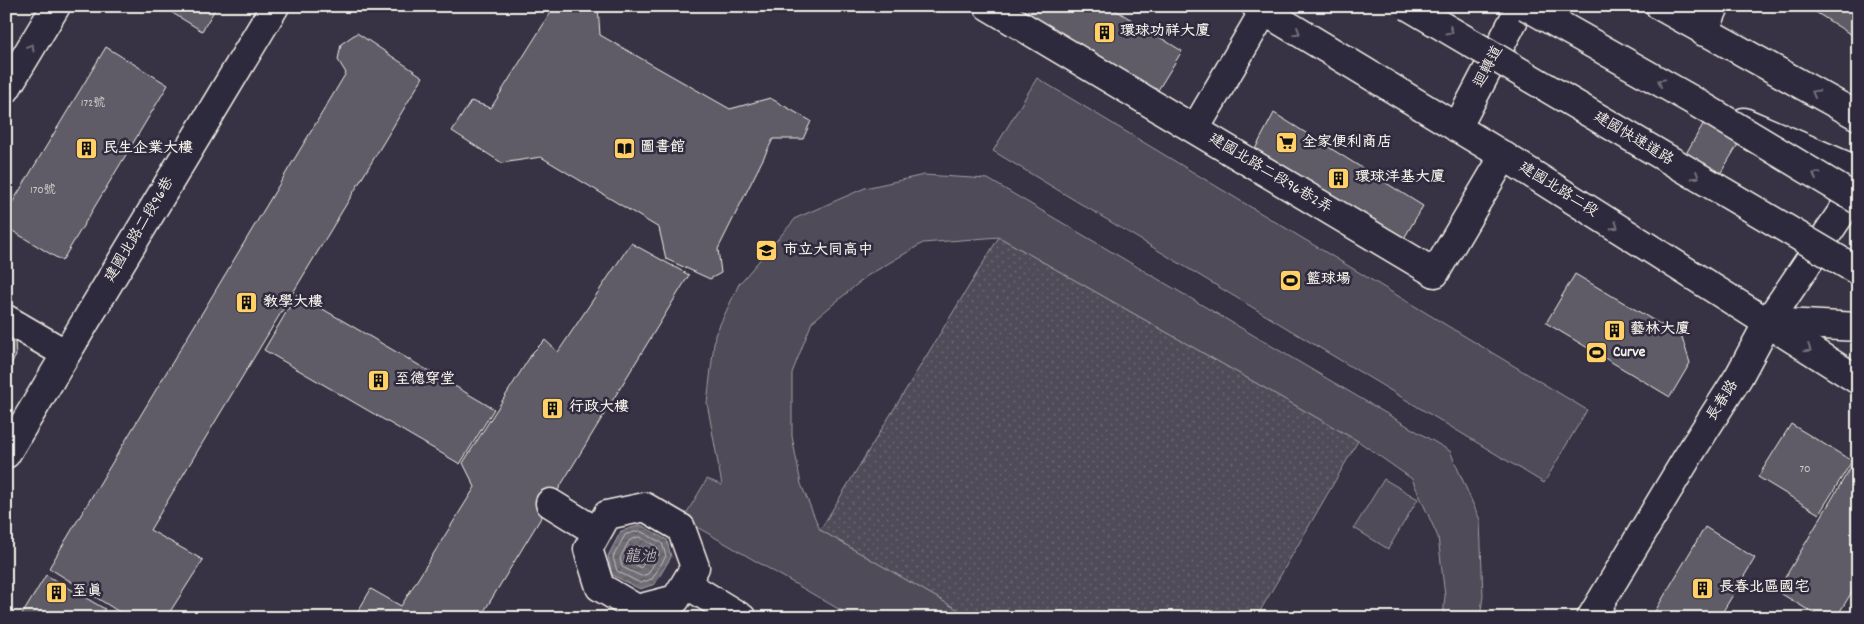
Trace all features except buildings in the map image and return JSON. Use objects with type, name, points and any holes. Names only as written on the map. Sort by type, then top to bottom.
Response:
[{"type":"main road","points":[[6,89],[56,6]]},
{"type":"main road","name":"建國北路二段96巷","points":[[6,454],[275,6]]},
{"type":"main road","name":"建國北路二段96巷2弄","points":[[988,6],[1435,272],[1504,156]]},
{"type":"main road","name":"建國快速道路","points":[[1408,6],[1858,271]]},
{"type":"main road","name":"迴轉道","points":[[1457,128],[1521,6]]},
{"type":"main road","points":[[1526,6],[1692,100],[1858,200]]},
{"type":"main road","points":[[1660,6],[1858,116]]},
{"type":"main road","points":[[1704,32],[1715,6]]},
{"type":"main road","points":[[1195,129],[1260,9]]},
{"type":"main road","name":"建國北路二段","points":[[1260,9],[1504,156],[1858,380]]},
{"type":"main road","points":[[1692,100],[1858,171]]},
{"type":"main road","name":"長春路","points":[[1591,618],[1687,458],[1739,376],[1768,322],[1858,188]]},
{"type":"main road","points":[[6,319],[66,354]]},
{"type":"main road","points":[[1768,322],[1858,327]]},
{"type":"main road","points":[[550,503],[597,532]]},
{"type":"main road","points":[[645,507],[682,528],[695,567],[686,584],[676,599],[637,609],[600,587],[588,549],[607,515],[645,507]]},
{"type":"main road","points":[[686,584],[742,618]]},
{"type":"shaded area","name":"籃球場","points":[[1037,78],[1587,410],[1544,483],[993,151]]},
{"type":"shaded area","points":[[924,175],[988,179],[1450,451],[1480,520],[1483,596],[1480,618],[1443,618],[1445,596],[1438,537],[1412,479],[1358,441],[999,237],[923,243],[867,276],[812,322],[792,373],[792,436],[801,484],[820,530],[972,618],[854,618],[683,519],[707,479],[722,485],[707,403],[715,335],[739,284],[796,218],[865,188]]},
{"type":"shaded area","points":[[999,237],[1358,441],[1256,618],[972,618],[820,530]]},
{"type":"shaded area","points":[[1384,479],[1418,499],[1388,549],[1354,528]]},
{"type":"water","name":"龍池","points":[[641,525],[667,540],[671,557],[655,584],[640,589],[612,575],[608,556],[621,531]]},
{"type":"place","name":"環球功祥大廈","points":[[1104,32]]},
{"type":"place","name":"全家便利商店","points":[[1286,143]]},
{"type":"place","name":"圖書館","points":[[624,148]]},
{"type":"place","name":"民生企業大樓","points":[[87,149]]},
{"type":"place","name":"環球洋基大廈","points":[[1339,178]]},
{"type":"place","name":"市立大同高中","points":[[767,251]]},
{"type":"place","name":"籃球場","points":[[1290,280]]},
{"type":"place","name":"教學大樓","points":[[247,303]]},
{"type":"place","name":"藝林大廈","points":[[1614,330]]},
{"type":"place","name":"Curve","points":[[1597,353]]},
{"type":"place","name":"至德穿堂","points":[[379,380]]},
{"type":"place","name":"行政大樓","points":[[553,408]]},
{"type":"place","name":"長春北區國宅","points":[[1703,588]]},
{"type":"place","name":"至真","points":[[56,592]]}]
